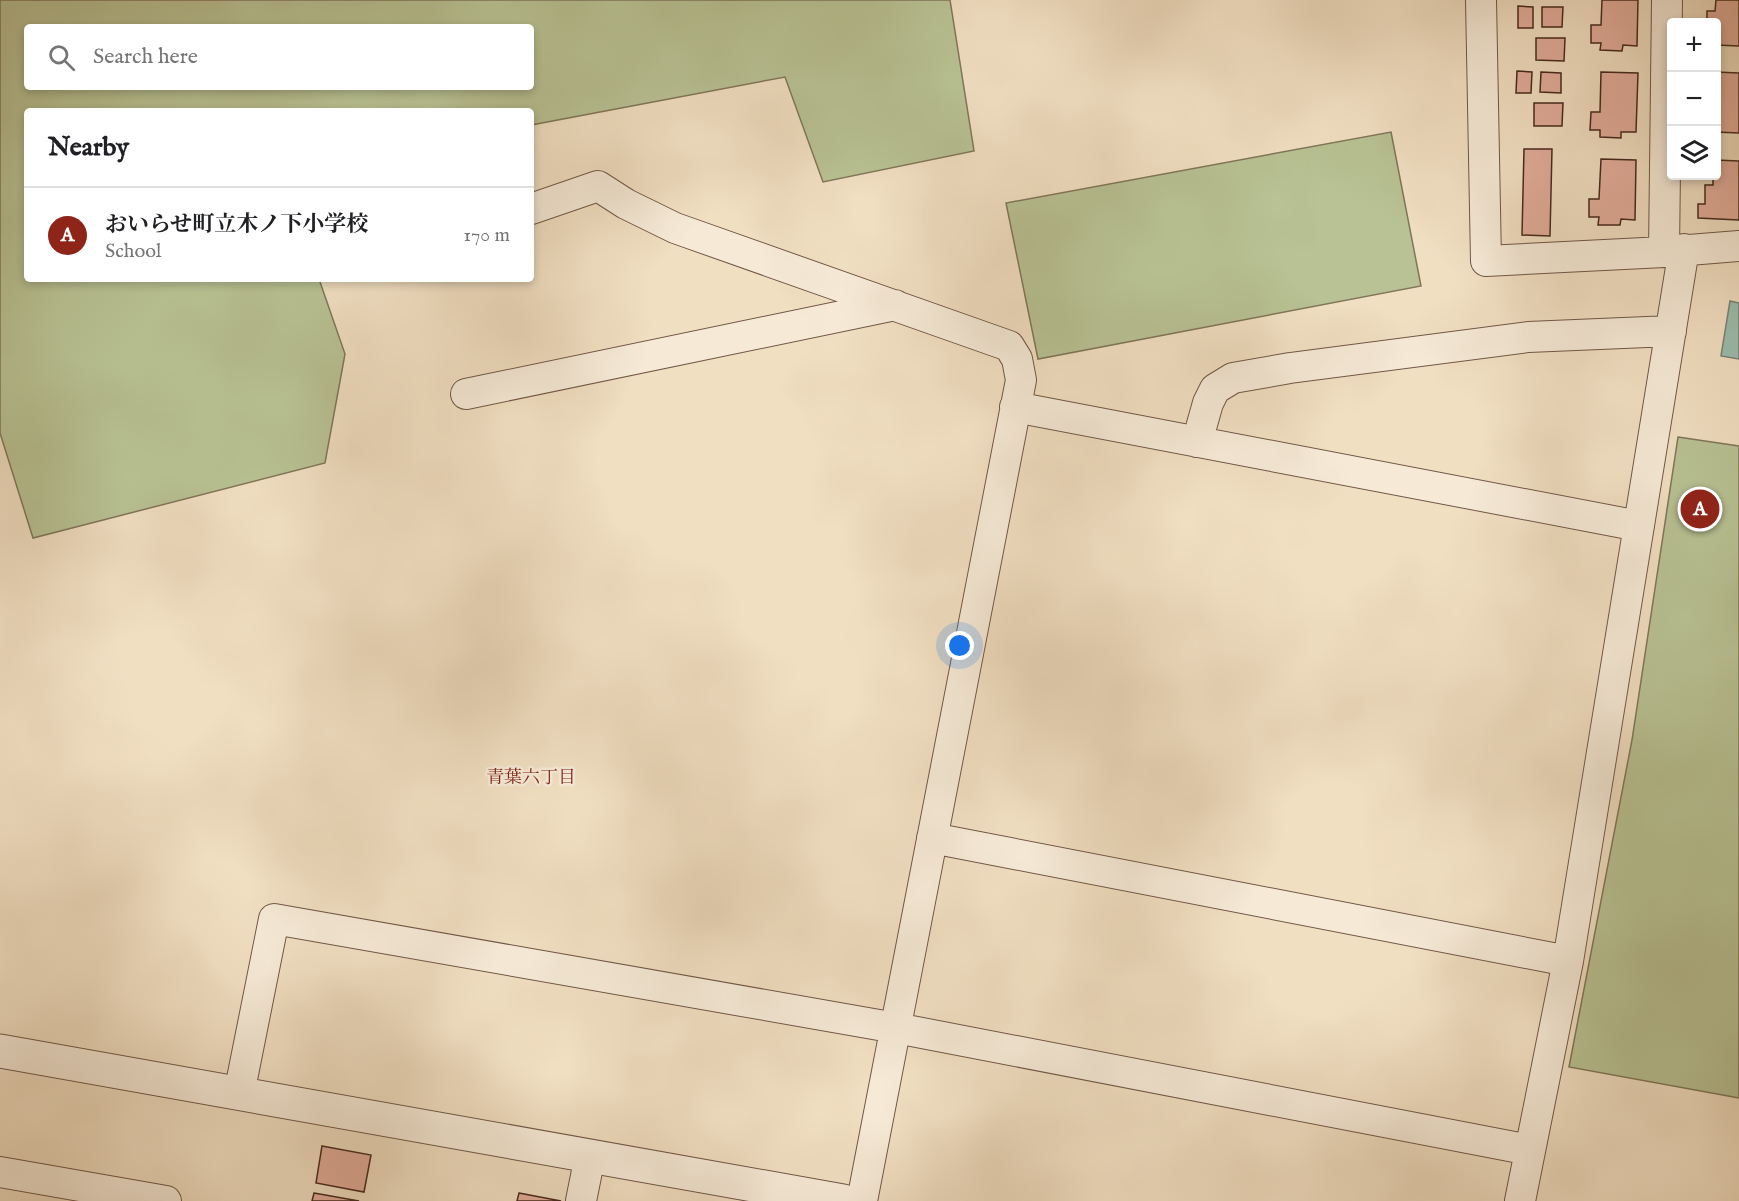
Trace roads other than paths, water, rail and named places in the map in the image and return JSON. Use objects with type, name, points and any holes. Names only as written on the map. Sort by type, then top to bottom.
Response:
[{"type":"street","points":[[1481,0],[1486,261],[1739,246]]},
{"type":"street","points":[[1520,1201],[1568,961],[1671,331],[1674,251],[1667,0]]},
{"type":"street","points":[[534,208],[598,186],[626,204],[675,228],[1010,346],[1017,359],[1021,380],[862,1201]]},
{"type":"street","points":[[466,394],[895,305]]},
{"type":"street","points":[[1197,442],[1208,403],[1215,389],[1233,378],[1290,368],[1528,337],[1671,331]]},
{"type":"street","points":[[1015,407],[1639,526]]},
{"type":"street","points":[[932,838],[1568,961]]},
{"type":"street","points":[[239,1094],[274,919],[896,1028],[1530,1150]]},
{"type":"street","points":[[0,1051],[590,1156],[758,1193],[843,1201]]},
{"type":"street","points":[[581,1201],[590,1156]]},
{"type":"street","points":[[0,1172],[166,1201]]},
{"type":"place","name":"おいらせ町立木ノ下小学校","points":[[1700,509]]},
{"type":"district","name":"青葉六丁目","points":[[531,777]]}]
